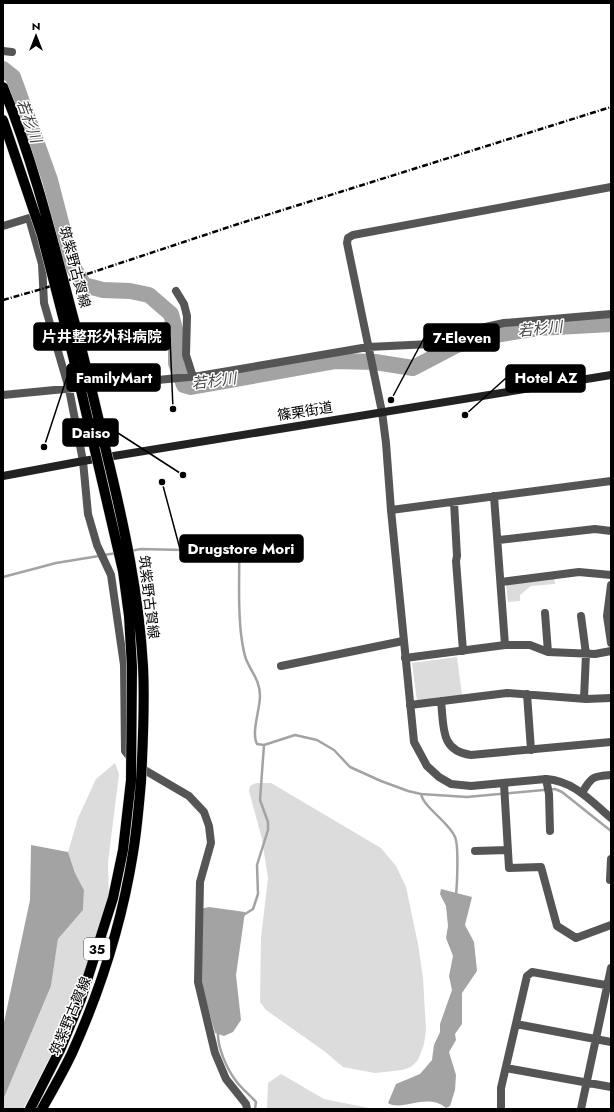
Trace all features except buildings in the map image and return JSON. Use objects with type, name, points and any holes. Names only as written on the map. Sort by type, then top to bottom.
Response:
[{"type":"main road","name":"筑紫野古賀線","points":[[3,87],[30,161],[84,354],[126,534],[138,615],[143,666],[144,715],[136,781],[113,898],[81,999],[60,1050],[30,1109]]},
{"type":"main road","name":"筑紫野古賀線","points":[[3,120],[44,242],[73,356],[123,571],[129,616],[132,667],[136,781],[134,852],[124,899],[110,952],[94,1001],[71,1055],[42,1109]]},
{"type":"main road","name":"篠栗街道","points":[[3,476],[83,461],[611,375]]},
{"type":"street","points":[[3,51],[12,52]]},
{"type":"street","points":[[611,187],[353,235],[348,238],[347,243],[382,412],[403,641],[414,742],[427,766],[439,777],[451,784],[471,786],[546,779],[568,784],[582,793],[611,818]]},
{"type":"street","points":[[3,226],[29,218],[42,264],[44,303],[68,389],[83,461],[88,514],[97,545],[111,575],[124,665],[125,751],[136,765],[189,796],[204,812],[209,826],[211,843],[200,882],[198,982],[215,1053],[226,1079],[246,1104],[247,1109]]},
{"type":"street","points":[[176,291],[184,304],[187,316],[186,354],[193,377]]},
{"type":"street","points":[[3,395],[193,377],[368,347],[431,344],[476,329],[504,323],[611,314]]},
{"type":"street","points":[[391,510],[611,481]]},
{"type":"street","points":[[494,496],[499,540],[505,645]]},
{"type":"street","points":[[454,502],[456,561],[463,650]]},
{"type":"street","points":[[499,540],[595,529],[611,531]]},
{"type":"street","points":[[501,582],[579,572],[611,576]]},
{"type":"street","points":[[611,585],[607,616],[611,643]]},
{"type":"street","points":[[545,613],[548,652]]},
{"type":"street","points":[[581,616],[586,654],[584,698]]},
{"type":"street","points":[[281,666],[403,641]]},
{"type":"street","points":[[405,658],[505,645],[530,645],[548,652],[594,654],[611,651]]},
{"type":"street","points":[[410,705],[507,693],[584,698],[611,698]]},
{"type":"street","points":[[527,694],[532,750]]},
{"type":"street","points":[[441,702],[445,737],[448,745],[455,751],[471,755],[611,742]]},
{"type":"street","points":[[582,793],[590,779],[597,776],[611,774]]},
{"type":"street","points":[[546,779],[549,794],[550,831]]},
{"type":"street","points":[[504,784],[509,868],[541,867],[557,926],[576,938],[611,925]]},
{"type":"street","points":[[475,851],[508,850]]},
{"type":"street","points":[[610,880],[611,859]]},
{"type":"street","points":[[582,1109],[595,1039],[609,985],[611,968]]},
{"type":"street","points":[[501,1109],[501,1088],[527,976],[532,972],[609,985]]},
{"type":"street","points":[[516,1024],[611,1042]]},
{"type":"street","points":[[506,1068],[611,1087]]},
{"type":"shaded area","points":[[554,577],[555,584],[531,586],[520,595],[520,601],[508,602],[506,585]]},
{"type":"shaded area","points":[[457,657],[462,695],[417,701],[412,663]]},
{"type":"shaded area","points":[[115,763],[119,774],[108,862],[109,906],[64,1030],[23,1109],[3,1109],[3,1100],[51,986],[58,939],[83,910],[84,890],[75,873],[68,852],[78,818],[96,779]]},
{"type":"shaded area","points":[[256,783],[271,783],[381,848],[396,866],[406,887],[418,944],[423,978],[426,1030],[424,1044],[418,1060],[411,1067],[402,1070],[375,1073],[343,1067],[324,1051],[266,1010],[260,1002],[261,938],[268,878],[262,839],[249,791],[250,786]]},
{"type":"shaded area","points":[[31,845],[68,852],[75,873],[84,890],[83,910],[58,939],[51,986],[3,1100],[3,1027],[30,900]]},
{"type":"shaded area","points":[[441,889],[472,897],[465,925],[474,942],[477,971],[462,993],[462,1024],[455,1034],[456,1040],[449,1052],[456,1075],[455,1090],[450,1106],[446,1108],[431,1102],[394,1105],[388,1103],[396,1084],[420,1074],[432,1060],[434,1045],[440,1032],[440,1024],[452,990],[449,976],[453,956],[446,938],[448,926],[446,906],[440,894]]},
{"type":"shaded area","points":[[209,907],[245,912],[236,975],[241,1020],[233,1032],[224,1036],[215,1033],[202,986],[200,909]]},
{"type":"shaded area","points":[[281,1074],[324,1099],[374,1109],[267,1109],[268,1083]]},
{"type":"waterway","name":"若杉川","points":[[3,69],[13,77],[50,180],[72,265],[84,285],[103,290],[130,291],[149,295],[171,314],[176,333],[176,363],[184,385],[191,387],[336,361],[375,362],[413,368],[457,345],[483,337],[538,328],[611,324]]},
{"type":"waterway","points":[[130,551],[141,549],[183,550],[237,543],[239,549],[240,629],[245,657],[260,690],[260,701],[255,734],[257,744],[264,745],[295,735],[317,740],[334,750],[350,767],[381,781],[421,794],[427,805],[448,826],[455,837],[457,856],[456,896]]},
{"type":"waterway","points":[[104,555],[117,553]]},
{"type":"waterway","points":[[3,577],[56,563],[99,556]]},
{"type":"waterway","points":[[242,916],[253,909],[258,894],[257,865],[268,830],[268,822],[260,800],[264,745]]},
{"type":"waterway","points":[[421,794],[467,797],[555,789],[562,792],[611,831]]},
{"type":"waterway","points":[[218,1032],[219,1044],[226,1064],[236,1081],[256,1102],[255,1109]]},
{"type":"railway","points":[[3,300],[42,289],[238,224],[611,107]]},
{"type":"place","name":"7-Eleven","points":[[391,400]]},
{"type":"place","name":"片井整形外科病院","points":[[173,409]]},
{"type":"place","name":"Hotel AZ","points":[[465,415]]},
{"type":"place","name":"FamilyMart","points":[[44,447]]},
{"type":"place","name":"Daiso","points":[[183,475]]},
{"type":"place","name":"Drugstore Mori","points":[[162,482]]}]
